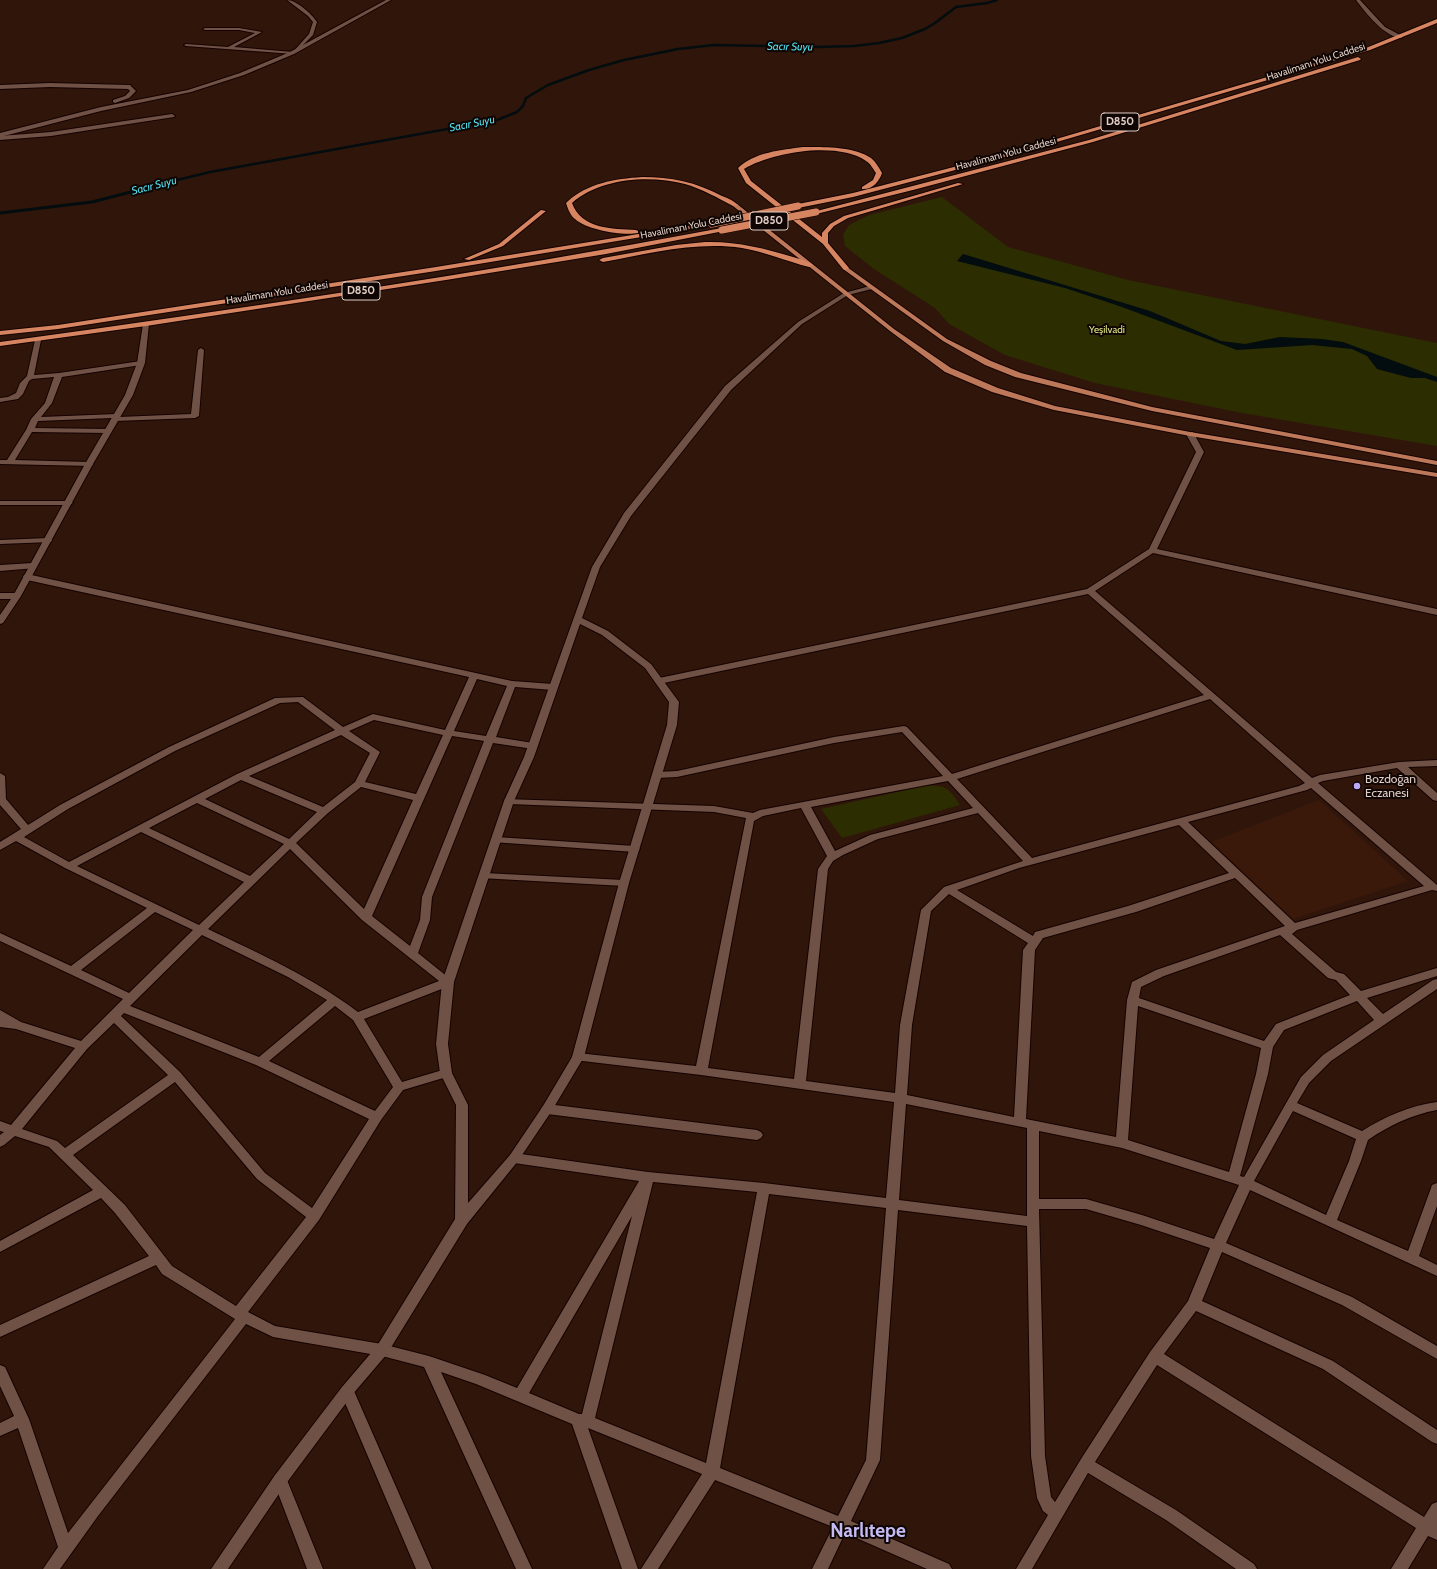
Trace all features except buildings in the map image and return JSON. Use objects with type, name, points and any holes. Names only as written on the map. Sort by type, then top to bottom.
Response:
[{"type":"highway","name":"Havalimanı Yolu Caddesi","points":[[0,333],[65,326],[436,269],[712,224],[798,206],[853,194],[1014,153],[1368,49],[1437,21]]},
{"type":"highway","points":[[1399,45],[1405,42]]},
{"type":"highway","name":"Havalimanı Yolu Caddesi","points":[[0,344],[146,324],[535,264],[816,212],[976,172],[1091,141],[1225,101],[1379,52]]},
{"type":"highway","points":[[1037,163],[1180,119],[1225,101]]},
{"type":"highway","points":[[845,268],[825,243],[748,182],[741,168],[749,161],[760,156],[790,150],[826,149],[849,153],[868,159],[880,173],[876,180],[853,194]]},
{"type":"highway","points":[[679,229],[644,232],[600,228],[575,218],[570,210],[569,203],[574,196],[609,182],[631,179],[655,179],[686,183],[712,193],[735,205]]},
{"type":"highway","points":[[825,243],[825,232],[832,225],[846,217],[969,182]]},
{"type":"highway","points":[[436,269],[479,255],[501,245],[543,211]]},
{"type":"highway","points":[[214,313],[263,310],[449,284],[705,245],[740,246],[763,250],[809,266]]},
{"type":"highway","points":[[0,350],[38,340]]},
{"type":"main road","points":[[735,205],[809,266],[892,330],[948,370],[995,390],[1054,408],[1190,434],[1437,476]]},
{"type":"main road","points":[[845,268],[870,288],[945,340],[988,363],[1018,375],[1152,409],[1437,463]]},
{"type":"street","points":[[289,0],[294,6],[313,17],[315,22],[311,34],[294,52]]},
{"type":"street","points":[[0,136],[81,114],[189,91],[242,74],[294,52],[389,0]]},
{"type":"street","points":[[1358,0],[1384,28],[1400,37]]},
{"type":"street","points":[[205,29],[239,28],[260,32],[230,47]]},
{"type":"street","points":[[186,44],[294,52]]},
{"type":"street","points":[[0,87],[50,85],[107,86],[130,87],[133,91],[127,97],[81,114]]},
{"type":"street","points":[[0,136],[52,134],[172,116]]},
{"type":"street","points":[[462,1220],[462,1105],[446,1073],[442,1044],[448,982],[509,801],[533,746],[596,567],[627,515],[728,388],[800,322],[846,294],[870,288]]},
{"type":"street","points":[[0,621],[17,596],[128,395],[141,363],[146,324]]},
{"type":"street","points":[[0,400],[12,400],[18,395],[27,379],[30,377],[38,340]]},
{"type":"street","points":[[35,419],[195,416],[201,350]]},
{"type":"street","points":[[30,377],[59,375],[141,363]]},
{"type":"street","points":[[10,461],[30,430],[35,419],[48,403],[59,375]]},
{"type":"street","points":[[30,430],[108,431]]},
{"type":"street","points":[[659,681],[1090,592],[1152,550],[1200,452],[1190,434]]},
{"type":"street","points":[[0,462],[10,461],[89,464]]},
{"type":"street","points":[[0,503],[69,503]]},
{"type":"street","points":[[0,542],[48,540]]},
{"type":"street","points":[[1152,550],[1437,612]]},
{"type":"street","points":[[0,568],[33,566]]},
{"type":"street","points":[[27,577],[512,684],[553,687]]},
{"type":"street","points":[[1090,592],[1434,888]]},
{"type":"street","points":[[0,596],[17,596]]},
{"type":"street","points":[[219,1569],[280,1480],[348,1391],[382,1350],[462,1220],[514,1158],[578,1057],[624,883],[672,725],[674,702],[648,666],[605,633],[578,619]]},
{"type":"street","points":[[366,917],[474,676]]},
{"type":"street","points":[[412,954],[425,920],[427,897],[512,684]]},
{"type":"street","points":[[701,1071],[748,820],[760,813],[950,778],[1211,696]]},
{"type":"street","points":[[0,848],[64,807],[172,749],[278,700],[300,699],[343,732],[375,752],[359,784],[324,812],[290,843],[83,1046],[14,1130],[0,1142]]},
{"type":"street","points":[[69,866],[241,776],[372,718],[448,733],[533,746]]},
{"type":"street","points":[[657,775],[677,774],[834,740],[904,729],[979,810],[1030,862]]},
{"type":"street","points":[[820,1569],[873,1460],[906,1025],[926,910],[948,889],[1015,866],[1303,788],[1320,778],[1399,765],[1437,763]]},
{"type":"street","points":[[1399,765],[1437,798]]},
{"type":"street","points":[[0,776],[1,800],[27,830]]},
{"type":"street","points":[[241,776],[324,812]]},
{"type":"street","points":[[359,784],[419,798]]},
{"type":"street","points":[[196,799],[290,843],[366,917],[448,982]]},
{"type":"street","points":[[509,801],[714,809],[754,816]]},
{"type":"street","points":[[804,804],[833,857]]},
{"type":"street","points":[[800,1084],[823,869],[829,859],[874,837],[979,810]]},
{"type":"street","points":[[1181,821],[1293,927]]},
{"type":"street","points":[[140,828],[252,881]]},
{"type":"street","points":[[16,837],[69,866],[292,974],[335,1000],[357,1017],[399,1086]]},
{"type":"street","points":[[496,840],[634,849]]},
{"type":"street","points":[[1058,1513],[1048,1506],[1044,1498],[1038,1456],[1033,1204],[1027,1124],[1029,950],[1039,935],[1132,909],[1236,874]]},
{"type":"street","points":[[484,876],[624,883]]},
{"type":"street","points":[[1122,1143],[1132,1000],[1136,985],[1160,973],[1293,927],[1434,888]]},
{"type":"street","points":[[948,889],[1034,942]]},
{"type":"street","points":[[72,971],[155,907]]},
{"type":"street","points":[[1293,927],[1285,934],[1332,975],[1340,977],[1360,996],[1381,1020]]},
{"type":"street","points":[[0,937],[132,999]]},
{"type":"street","points":[[1233,1179],[1262,1074],[1267,1046],[1280,1027],[1360,996],[1437,972]]},
{"type":"street","points":[[357,1017],[448,982]]},
{"type":"street","points":[[1024,1569],[1086,1464],[1155,1356],[1194,1304],[1218,1245],[1247,1183],[1305,1080],[1327,1058],[1437,983]]},
{"type":"street","points":[[260,1062],[335,1000]]},
{"type":"street","points":[[1132,1000],[1267,1046]]},
{"type":"street","points":[[118,1012],[260,1062],[377,1117]]},
{"type":"street","points":[[118,1012],[176,1075],[261,1176],[314,1216]]},
{"type":"street","points":[[0,1014],[18,1025],[83,1046]]},
{"type":"street","points":[[0,1024],[18,1025]]},
{"type":"street","points":[[578,1057],[701,1071],[900,1098],[1122,1143],[1247,1183],[1329,1222],[1412,1258],[1437,1271]]},
{"type":"street","points":[[51,1569],[314,1216],[377,1117],[399,1086],[446,1073]]},
{"type":"street","points":[[64,1155],[176,1075]]},
{"type":"street","points":[[1290,1105],[1363,1137]]},
{"type":"street","points":[[1329,1222],[1356,1161],[1363,1137],[1390,1119],[1414,1110],[1437,1106]]},
{"type":"street","points":[[547,1108],[757,1135]]},
{"type":"street","points":[[0,1126],[53,1144],[120,1210],[167,1270],[241,1315],[273,1331],[382,1350],[429,1362],[480,1379],[842,1524],[944,1569]]},
{"type":"street","points":[[514,1158],[648,1177],[764,1188],[1033,1222]]},
{"type":"street","points":[[520,1395],[648,1177]]},
{"type":"street","points":[[630,1569],[583,1420],[648,1177]]},
{"type":"street","points":[[649,1569],[712,1472],[764,1188]]},
{"type":"street","points":[[1412,1258],[1437,1188]]},
{"type":"street","points":[[0,1247],[101,1192]]},
{"type":"street","points":[[1033,1204],[1086,1204],[1142,1220],[1218,1245],[1347,1301],[1437,1353]]},
{"type":"street","points":[[0,1332],[158,1258]]},
{"type":"street","points":[[1194,1304],[1328,1365],[1437,1438]]},
{"type":"street","points":[[1155,1356],[1432,1529]]},
{"type":"street","points":[[429,1362],[524,1569]]},
{"type":"street","points":[[0,1371],[22,1419],[66,1549]]},
{"type":"street","points":[[348,1391],[424,1569]]},
{"type":"street","points":[[0,1430],[22,1419]]},
{"type":"street","points":[[1086,1464],[1170,1515],[1249,1569]]},
{"type":"street","points":[[280,1480],[315,1569]]},
{"type":"street","points":[[1399,1569],[1432,1529],[1437,1509]]},
{"type":"shaded area","points":[[963,254],[1150,311],[1221,341],[1245,344],[1280,337],[1322,339],[1343,342],[1437,377],[1437,382],[1425,378],[1411,378],[1377,369],[1367,356],[1352,349],[1312,345],[1237,350],[1122,307],[1065,288],[957,261]]},
{"type":"shaded area","points":[[1319,800],[1408,881],[1293,919],[1211,842]]},
{"type":"green space","name":"Yeşilvadi","points":[[942,197],[1008,247],[1128,280],[1437,343],[1437,446],[1242,413],[1095,383],[1005,355],[949,324],[935,308],[874,269],[845,246],[843,235],[849,225],[869,215]]},
{"type":"green space","points":[[924,786],[946,788],[960,805],[842,838],[821,809]]},
{"type":"waterway","name":"Sacır Suyu","points":[[171,181],[210,172],[497,120],[517,112],[523,106],[526,98],[548,85],[589,70],[624,60],[678,49],[714,45],[819,47],[854,46],[879,43],[902,38],[925,29],[956,7],[987,3],[997,0]]},
{"type":"waterway","name":"Sacır Suyu","points":[[0,213],[92,202],[171,181]]},
{"type":"place","name":"Bozdoğan Eczanesi","points":[[1357,786]]},
{"type":"district","name":"Narlıtepe","points":[[868,1531]]}]
